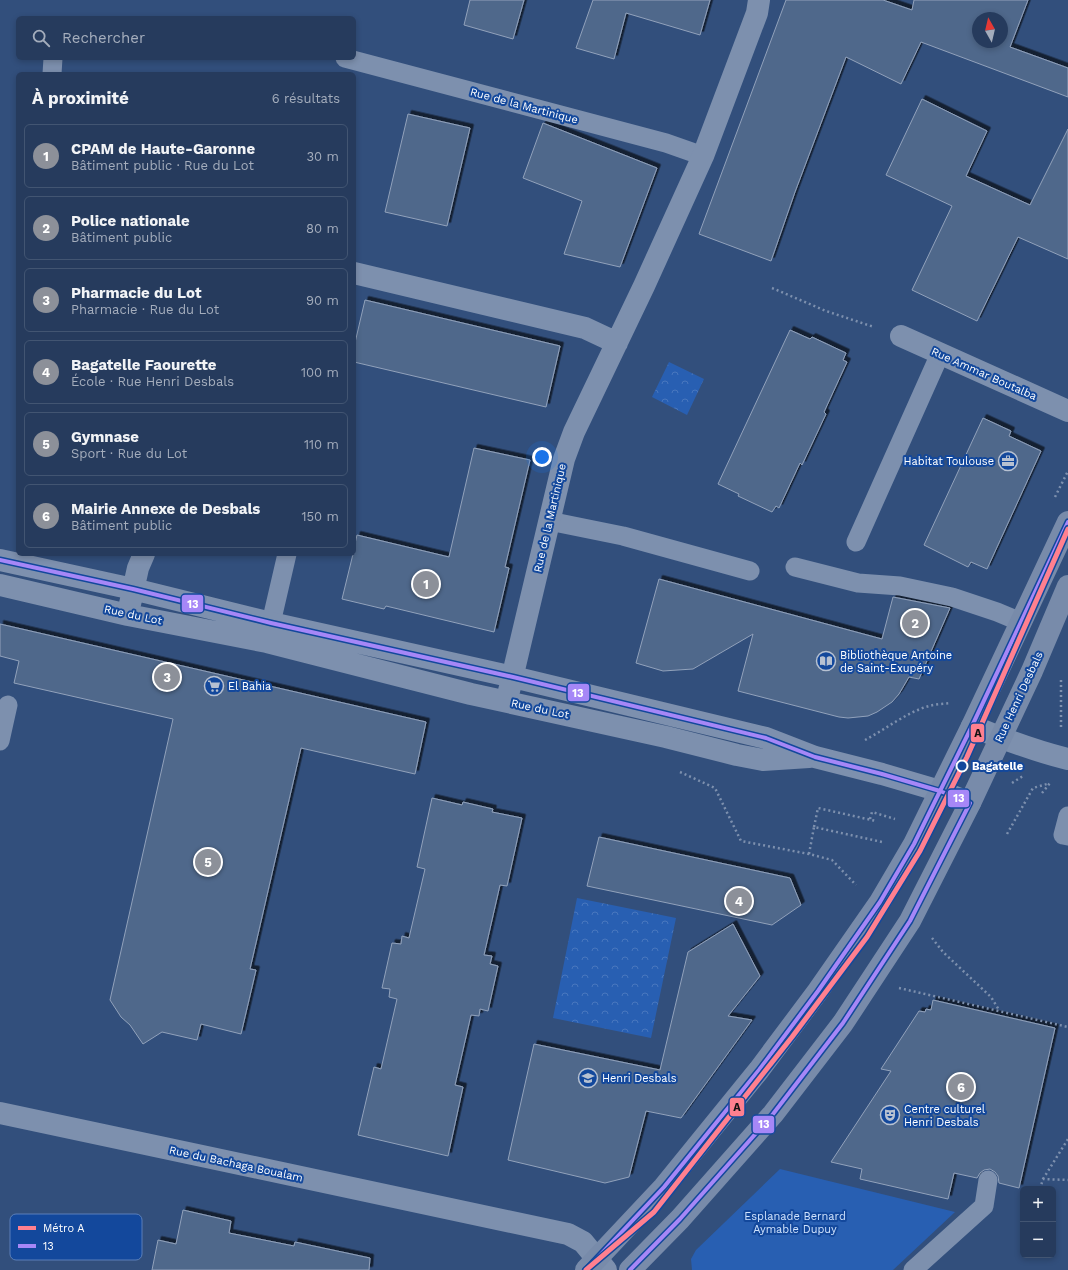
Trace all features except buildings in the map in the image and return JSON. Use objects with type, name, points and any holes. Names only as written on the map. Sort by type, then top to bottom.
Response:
[{"type":"street","name":"Rue de la Martinique","points":[[507,702],[564,459],[574,432],[704,156],[757,13],[759,0]]},
{"type":"street","points":[[356,273],[585,328],[617,343]]},
{"type":"street","name":"Rue Ammar Boutalba","points":[[901,336],[1068,411]]},
{"type":"street","points":[[596,1267],[759,1070],[818,991],[880,902],[914,844],[972,726],[1068,522]]},
{"type":"street","points":[[128,615],[138,568],[143,556]]},
{"type":"street","name":"Rue du Lot","points":[[0,560],[133,589],[269,632],[507,702],[763,760],[815,757]]},
{"type":"street","name":"Rue du Lot","points":[[0,585],[128,615],[269,632],[513,677],[766,738],[815,757],[940,791],[970,803]]},
{"type":"street","name":"Rue Henri Desbals","points":[[630,1270],[680,1219],[773,1114],[843,1023],[910,922],[970,803],[1032,671],[1068,586]]},
{"type":"street","points":[[972,726],[1000,738],[1068,759]]},
{"type":"street","name":"Rue du Bachaga Boualam","points":[[0,1112],[473,1215],[568,1234],[582,1242],[596,1267]]},
{"type":"lane","points":[[52,72],[53,60]]},
{"type":"lane","name":"Rue de la Martinique","points":[[352,60],[666,143],[704,156]]},
{"type":"lane","points":[[856,542],[940,354]]},
{"type":"lane","points":[[549,521],[623,536],[750,571]]},
{"type":"lane","points":[[269,632],[286,556]]},
{"type":"lane","points":[[795,567],[858,583],[900,586],[952,597],[998,612],[1021,622]]},
{"type":"lane","points":[[0,741],[8,705]]},
{"type":"lane","points":[[1068,816],[1063,835],[1068,836]]},
{"type":"lane","points":[[913,1270],[984,1206],[988,1180]]},
{"type":"path","points":[[772,288],[826,311],[901,336]]},
{"type":"path","points":[[680,771],[714,788],[741,841],[832,860],[857,886]]},
{"type":"path","points":[[1007,834],[1033,788],[1050,783],[1042,792]]},
{"type":"path","points":[[809,854],[818,808],[876,821]]},
{"type":"path","points":[[870,819],[872,812],[898,820]]},
{"type":"path","points":[[814,827],[882,842]]},
{"type":"path","points":[[930,937],[943,952],[991,997],[999,1010]]},
{"type":"path","points":[[894,987],[1068,1027]]},
{"type":"path","points":[[1041,1186],[1043,1179],[1068,1139]]},
{"type":"path","points":[[1043,1179],[1068,1180]]},
{"type":"green space","points":[[669,362],[704,379],[687,415],[652,397]]},
{"type":"green space","points":[[577,898],[676,918],[651,1038],[553,1018]]},
{"type":"green space","name":"Esplanade Bernard Aymable Dupuy","points":[[780,1169],[955,1212],[893,1270],[692,1270],[691,1259],[696,1250]]},
{"type":"metro line","name":"A","points":[[586,1270],[654,1212],[792,1037],[867,937],[920,851],[967,757],[1068,529]]},
{"type":"transit line","name":"13","points":[[586,1270],[664,1187],[759,1070],[818,991],[880,902],[914,844],[972,726],[1068,522]]},
{"type":"transit line","name":"13","points":[[0,560],[133,589],[271,623],[513,677],[766,738],[815,757],[940,791],[970,803],[910,921],[843,1023],[773,1114],[680,1219],[630,1270]]},
{"type":"place","name":"Habitat Toulouse","points":[[1008,461]]},
{"type":"place","name":"CPAM de Haute-Garonne","points":[[426,584]]},
{"type":"place","name":"Police nationale","points":[[915,623]]},
{"type":"place","name":"Bibliothèque Antoine de Saint-Exupéry","points":[[826,661]]},
{"type":"place","name":"Pharmacie du Lot","points":[[167,677]]},
{"type":"place","name":"El Bahia","points":[[214,686]]},
{"type":"place","name":"Bagatelle","points":[[962,766]]},
{"type":"place","name":"Gymnase","points":[[208,862]]},
{"type":"place","name":"Bagatelle Faourette","points":[[739,901]]},
{"type":"place","name":"Henri Desbals","points":[[588,1078]]},
{"type":"place","name":"Mairie Annexe de Desbals","points":[[961,1087]]},
{"type":"place","name":"Centre culturel Henri Desbals","points":[[890,1115]]}]
